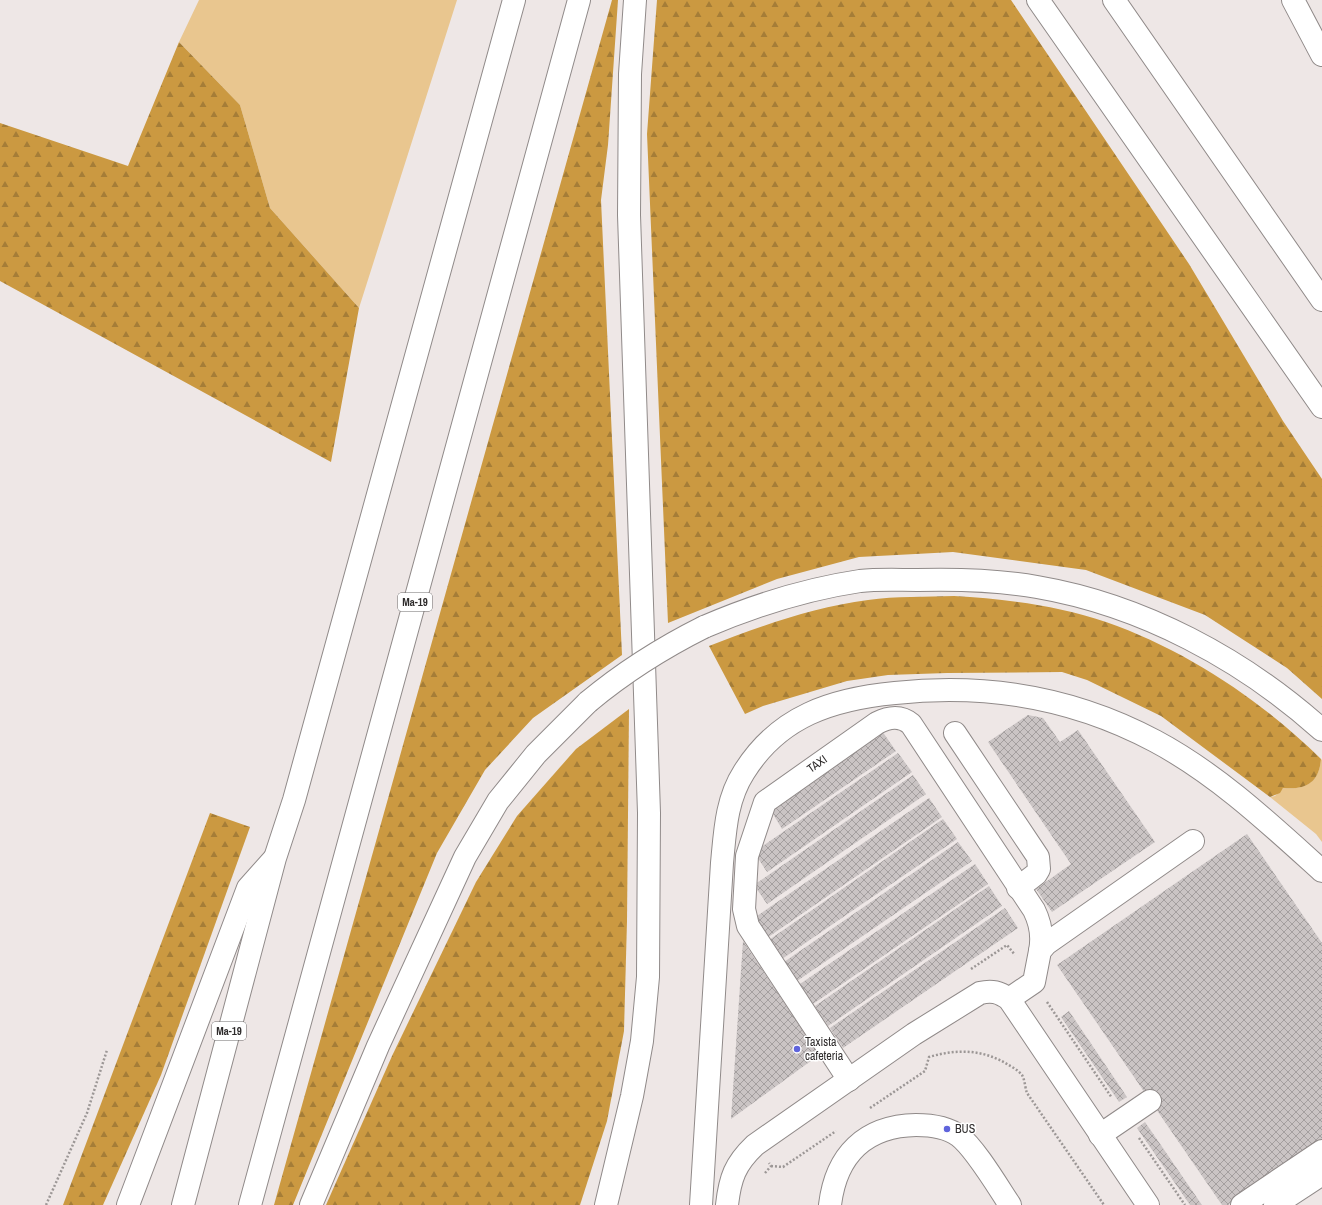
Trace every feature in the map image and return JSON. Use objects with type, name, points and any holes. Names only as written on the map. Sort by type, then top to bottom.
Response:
[{"type":"main road","name":"Ma-19","points":[[183,1205],[276,858],[299,785],[514,0]]},
{"type":"main road","name":"Ma-19","points":[[250,1205],[579,0]]},
{"type":"main road","points":[[606,1205],[632,1096],[639,1055],[647,984],[648,954],[649,814],[636,474],[629,215],[630,88],[635,0]]},
{"type":"main road","points":[[1038,0],[1322,407]]},
{"type":"main road","points":[[1114,0],[1322,300]]},
{"type":"main road","points":[[1293,0],[1322,55]]},
{"type":"main road","points":[[311,1205],[378,1046],[465,857],[498,801],[536,754],[588,702],[635,666],[673,642],[704,627],[737,613],[810,591],[861,581],[936,579],[984,581],[1036,587],[1103,603],[1155,623],[1209,649],[1254,678],[1322,730]]},
{"type":"main road","points":[[701,1205],[722,863],[727,815],[733,794],[743,774],[756,754],[770,739],[788,725],[808,714],[829,705],[870,695],[921,690],[965,689],[1028,696],[1091,712],[1154,740],[1212,777],[1269,824],[1322,871]]},
{"type":"main road","name":"TAXI","points":[[849,1080],[748,926],[744,909],[747,856],[765,802],[877,722],[885,719],[900,718],[911,724],[1039,920],[1042,940],[1034,982]]},
{"type":"main road","points":[[955,732],[1038,857],[1040,869],[1018,888]]},
{"type":"main road","points":[[1040,951],[1046,944],[1193,841]]},
{"type":"main road","points":[[128,1205],[248,888],[276,858]]},
{"type":"main road","points":[[1009,999],[1034,982]]},
{"type":"main road","points":[[727,1205],[734,1172],[745,1154],[755,1145],[914,1034],[980,993],[988,991],[996,991],[1009,999],[1148,1205]]},
{"type":"main road","points":[[1100,1135],[1150,1101]]},
{"type":"main road","points":[[830,1205],[833,1187],[839,1170],[858,1143],[882,1129],[919,1125],[942,1128],[961,1137],[970,1147],[1010,1205]]},
{"type":"main road","points":[[1242,1205],[1322,1150]]},
{"type":"main road","points":[[1275,1205],[1322,1174]]},
{"type":"path","points":[[968,971],[1007,944],[1185,1205]]},
{"type":"path","points":[[46,1205],[87,1113],[107,1050]]},
{"type":"shaded area","points":[[199,0],[457,0],[359,308],[270,208],[240,105],[179,42]]},
{"type":"shaded area","points":[[1321,759],[1322,842],[1316,834],[1270,797],[1275,796],[1283,788],[1298,788],[1310,783],[1317,774]]},
{"type":"green space","points":[[612,0],[618,0],[608,145],[601,200],[622,655],[533,718],[485,770],[437,853],[293,1205],[274,1205]]},
{"type":"green space","points":[[657,0],[1011,0],[1189,264],[1283,421],[1322,479],[1322,699],[1287,668],[1205,615],[1086,570],[953,552],[859,557],[777,579],[668,623],[647,134]]},
{"type":"green space","points":[[179,42],[240,105],[270,208],[359,308],[331,462],[0,281],[0,123],[128,166]]},
{"type":"green space","points":[[954,596],[1012,601],[1069,611],[1106,622],[1165,647],[1193,662],[1248,697],[1298,737],[1321,759],[1317,774],[1310,783],[1305,786],[1298,788],[1283,788],[1280,793],[1270,797],[1161,716],[1087,680],[1062,672],[888,675],[847,681],[763,706],[745,714],[709,646],[787,618],[827,607],[889,598]]},
{"type":"green space","points":[[629,709],[627,921],[624,1031],[607,1121],[580,1205],[326,1205],[392,1056],[476,882],[517,816],[576,749]]},
{"type":"green space","points":[[210,813],[250,827],[161,1075],[103,1205],[63,1205]]},
{"type":"building","points":[[1028,715],[1043,718],[1060,742],[1078,730],[1155,842],[1052,912],[1036,889],[1071,864],[988,742]]},
{"type":"building","points":[[882,731],[896,751],[782,829],[770,809]]},
{"type":"building","points":[[898,753],[912,772],[767,872],[754,852]]},
{"type":"building","points":[[913,775],[926,794],[767,904],[754,885]]},
{"type":"building","points":[[929,798],[942,817],[767,938],[754,918]]},
{"type":"building","points":[[943,819],[957,839],[782,959],[769,940]]},
{"type":"building","points":[[1247,834],[1322,943],[1322,1140],[1228,1205],[1222,1205],[1057,965]]},
{"type":"building","points":[[958,842],[972,861],[797,981],[784,962]]},
{"type":"building","points":[[975,864],[988,884],[813,1004],[800,984]]},
{"type":"building","points":[[989,886],[1002,906],[828,1026],[815,1006]]},
{"type":"building","points":[[1005,908],[1018,928],[843,1048],[830,1028]]},
{"type":"building","points":[[743,941],[819,1055],[731,1119]]},
{"type":"building","points":[[1069,1011],[1127,1097],[1119,1102],[1061,1017]]},
{"type":"building","points":[[1145,1122],[1202,1205],[1190,1205],[1137,1128]]},
{"type":"place","name":"Taxista cafeteria","points":[[797,1049]]},
{"type":"place","name":"BUS","points":[[947,1129]]}]
